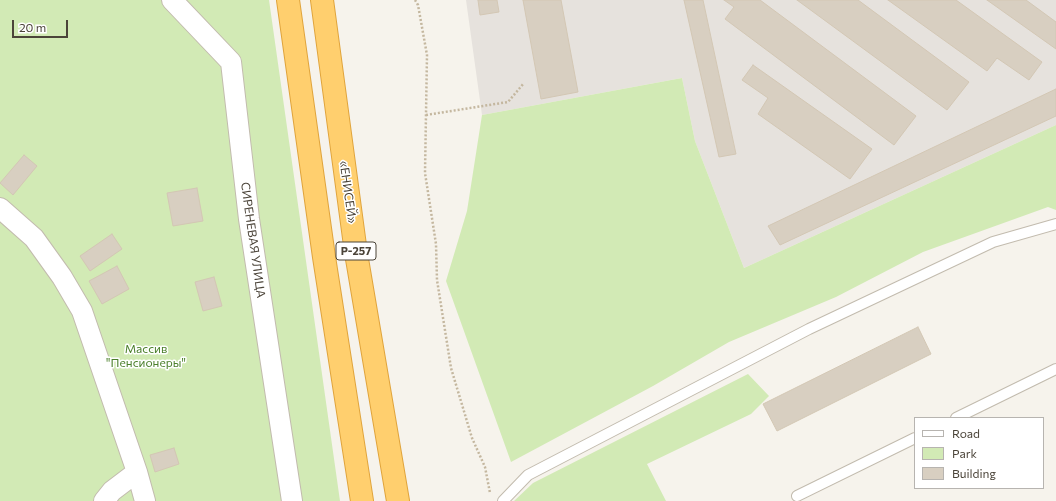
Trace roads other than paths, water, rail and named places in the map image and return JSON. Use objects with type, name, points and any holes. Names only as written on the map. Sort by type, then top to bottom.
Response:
[{"type":"highway","name":"Р-257","points":[[288,0],[324,257],[362,501]]},
{"type":"highway","name":"«ЕНИСЕЙ»","points":[[322,0],[356,253],[398,501]]},
{"type":"street","name":"СИРЕНЕВАЯ УЛИЦА","points":[[172,0],[231,62],[249,219],[292,501]]},
{"type":"street","points":[[0,208],[34,238],[62,277],[82,311],[137,472],[145,501]]},
{"type":"street","points":[[104,501],[112,491],[137,472]]},
{"type":"lane","points":[[503,501],[528,475],[809,329],[993,242],[1056,224]]},
{"type":"lane","points":[[958,417],[1056,369]]},
{"type":"lane","points":[[797,496],[914,438]]},
{"type":"park label","name":"Массив \"Пенсионеры\"","points":[[146,356]]}]
